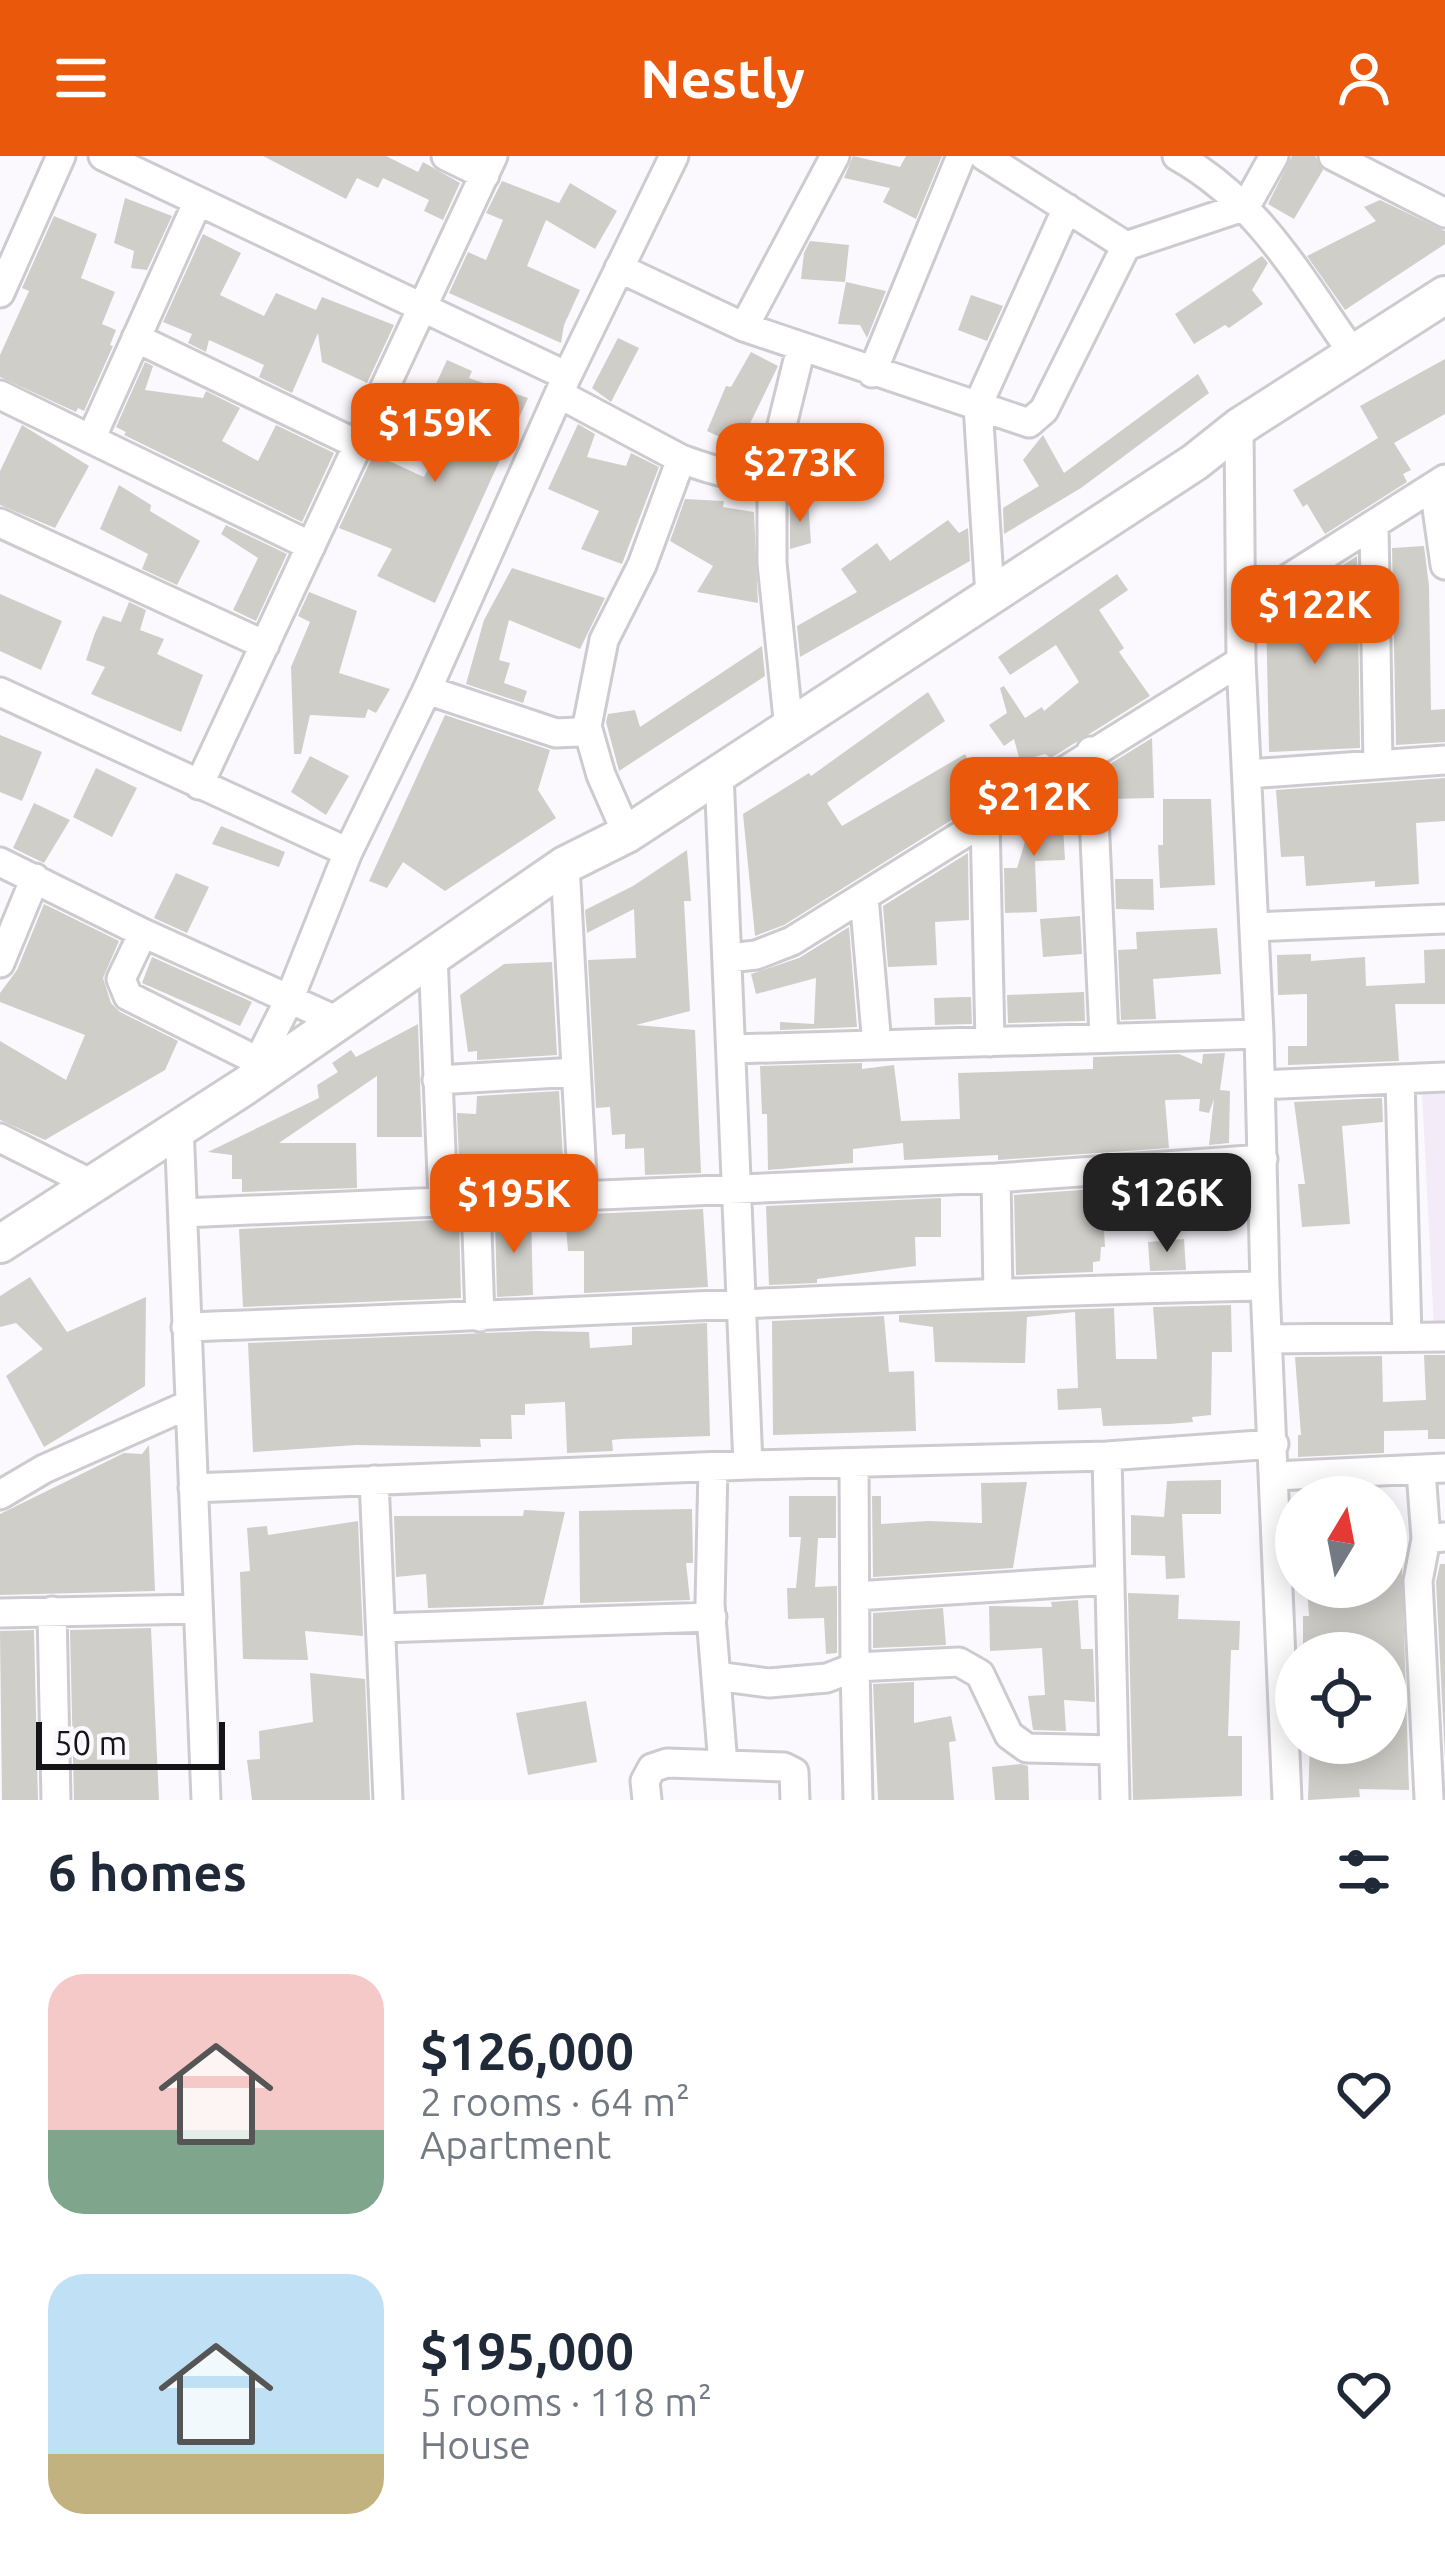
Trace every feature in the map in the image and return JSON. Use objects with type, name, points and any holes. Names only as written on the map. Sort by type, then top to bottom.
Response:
[{"type":"street","points":[[0,293],[6,264],[61,156]]},
{"type":"street","points":[[199,785],[489,165],[446,156]]},
{"type":"street","points":[[252,1074],[289,1000],[348,852],[674,156]]},
{"type":"street","points":[[744,327],[835,156]]},
{"type":"street","points":[[872,373],[961,156]]},
{"type":"street","points":[[984,156],[1126,246]]},
{"type":"street","points":[[1177,156],[1211,175],[1256,216],[1352,352]]},
{"type":"street","points":[[620,268],[744,327],[1029,423],[1038,419],[1126,246],[1246,206],[1274,156]]},
{"type":"street","points":[[1333,156],[1445,213]]},
{"type":"street","points":[[122,160],[423,308],[564,386],[681,459],[728,476],[748,476],[772,466]]},
{"type":"street","points":[[91,439],[198,201]]},
{"type":"street","points":[[990,596],[978,405],[1066,208]]},
{"type":"street","points":[[0,1244],[565,865],[627,835],[1195,461],[1352,352],[1445,295]]},
{"type":"street","points":[[136,338],[359,445]]},
{"type":"street","points":[[789,729],[772,562],[772,466],[801,348]]},
{"type":"street","points":[[3,406],[91,439],[311,546]]},
{"type":"street","points":[[1239,427],[1241,661],[1275,1476],[1433,1470],[1435,1538],[1418,1581],[1426,1799]]},
{"type":"street","points":[[627,835],[601,775],[587,726],[604,640],[642,565],[681,459]]},
{"type":"street","points":[[1243,607],[1439,483],[1445,565]]},
{"type":"street","points":[[0,524],[265,645]]},
{"type":"street","points":[[1374,526],[1378,764]]},
{"type":"street","points":[[729,958],[774,950],[1241,661]]},
{"type":"street","points":[[427,690],[556,733],[578,732],[587,726]]},
{"type":"street","points":[[0,692],[348,852]]},
{"type":"street","points":[[1091,752],[1104,1037]]},
{"type":"street","points":[[1248,774],[1445,760]]},
{"type":"street","points":[[719,773],[748,1465]]},
{"type":"street","points":[[985,820],[990,1042]]},
{"type":"street","points":[[0,862],[338,1021]]},
{"type":"street","points":[[565,865],[583,1195]]},
{"type":"street","points":[[0,963],[35,878]]},
{"type":"street","points":[[864,897],[877,1045]]},
{"type":"street","points":[[1254,927],[1445,919]]},
{"type":"street","points":[[143,933],[121,979],[128,996],[252,1074]]},
{"type":"street","points":[[433,954],[443,1201]]},
{"type":"street","points":[[732,1049],[1259,1034]]},
{"type":"street","points":[[437,1080],[576,1072]]},
{"type":"street","points":[[1261,1085],[1445,1077]]},
{"type":"street","points":[[1400,1078],[1408,1336]]},
{"type":"street","points":[[179,1125],[206,1800]]},
{"type":"street","points":[[0,1138],[90,1183]]},
{"type":"street","points":[[183,1213],[996,1178],[1263,1159]]},
{"type":"street","points":[[996,1178],[998,1292]]},
{"type":"street","points":[[476,1203],[480,1318]]},
{"type":"street","points":[[186,1327],[480,1318],[998,1292],[1265,1286]]},
{"type":"street","points":[[1269,1339],[1445,1336]]},
{"type":"street","points":[[0,1495],[44,1469],[190,1404]]},
{"type":"street","points":[[193,1488],[1107,1456],[1274,1444]]},
{"type":"street","points":[[1107,1456],[1115,1800]]},
{"type":"street","points":[[854,1463],[858,1800]]},
{"type":"street","points":[[712,1467],[712,1617],[723,1765]]},
{"type":"street","points":[[374,1480],[388,1800]]},
{"type":"street","points":[[855,1596],[1110,1580]]},
{"type":"street","points":[[1280,1608],[1287,1800]]},
{"type":"street","points":[[0,1612],[198,1609]]},
{"type":"street","points":[[52,1612],[56,1800]]},
{"type":"street","points":[[380,1628],[712,1617]]},
{"type":"street","points":[[716,1676],[770,1683],[827,1678],[855,1667],[959,1662],[980,1674],[1009,1735],[1028,1748],[1114,1750]]},
{"type":"street","points":[[647,1800],[645,1781],[652,1768],[668,1763],[774,1766],[794,1772],[795,1800]]},
{"type":"shaded area","points":[[1422,1092],[1445,1092],[1445,1329],[1434,1330]]},
{"type":"building","points":[[263,156],[386,156],[418,172],[423,162],[460,183],[443,220],[424,211],[429,200],[383,178],[378,188],[357,178],[346,199]]},
{"type":"building","points":[[853,156],[900,167],[906,156],[942,156],[916,219],[883,202],[890,188],[844,178]]},
{"type":"building","points":[[1292,156],[1315,156],[1323,170],[1294,219],[1268,204]]},
{"type":"building","points":[[502,181],[559,203],[570,183],[617,211],[595,249],[546,220],[527,266],[580,290],[561,343],[449,293],[468,252],[486,260],[503,220],[486,213]]},
{"type":"building","points":[[125,198],[172,216],[147,270],[131,268],[134,251],[114,243]]},
{"type":"building","points":[[1380,200],[1445,231],[1445,244],[1345,310],[1307,256],[1376,221],[1364,207]]},
{"type":"building","points":[[54,216],[97,234],[81,278],[115,292],[102,324],[116,330],[113,346],[84,411],[78,408],[76,412],[0,377],[0,355],[29,291],[22,288]]},
{"type":"building","points":[[203,234],[241,253],[220,295],[264,316],[276,293],[316,310],[322,297],[394,325],[367,383],[322,362],[318,333],[292,393],[259,377],[264,365],[209,340],[206,352],[188,343],[192,334],[163,322]]},
{"type":"building","points":[[810,241],[849,245],[845,282],[801,279]]},
{"type":"building","points":[[1262,256],[1268,263],[1252,290],[1263,304],[1229,328],[1225,325],[1194,344],[1175,314]]},
{"type":"building","points":[[846,282],[886,291],[867,338],[860,325],[838,324]]},
{"type":"building","points":[[971,295],[1003,306],[987,341],[958,330]]},
{"type":"building","points":[[618,338],[639,348],[611,402],[592,388]]},
{"type":"building","points":[[751,352],[778,366],[739,446],[707,431],[726,386],[731,387]]},
{"type":"building","points":[[1445,359],[1445,414],[1394,443],[1411,470],[1403,474],[1407,482],[1325,534],[1293,490],[1378,438],[1360,406]]},
{"type":"building","points":[[447,360],[472,371],[469,378],[528,398],[435,603],[377,576],[392,549],[339,528],[387,426],[402,431],[389,461],[424,477],[458,410],[430,397]]},
{"type":"building","points":[[145,362],[153,366],[145,390],[203,398],[206,391],[240,408],[222,441],[258,461],[276,425],[334,453],[302,522],[116,427]]},
{"type":"building","points":[[1198,374],[1209,393],[1081,488],[1004,534],[1003,508],[1039,486],[1023,460],[1043,435],[1064,473]]},
{"type":"building","points":[[578,424],[595,434],[587,457],[626,466],[631,453],[659,467],[622,564],[581,549],[599,511],[548,489]]},
{"type":"building","points":[[22,425],[89,466],[55,528],[0,505],[0,471]]},
{"type":"building","points":[[119,485],[151,505],[150,511],[200,541],[177,585],[142,569],[148,554],[100,529]]},
{"type":"building","points":[[685,499],[724,501],[723,507],[754,512],[758,603],[697,592],[713,566],[670,541]]},
{"type":"building","points":[[808,499],[811,543],[790,549],[790,507]]},
{"type":"building","points":[[948,520],[959,533],[968,528],[970,561],[800,657],[797,626],[857,592],[841,569],[877,543],[890,561]]},
{"type":"building","points":[[226,525],[287,554],[256,621],[233,610],[258,558],[221,534]]},
{"type":"building","points":[[1424,546],[1431,710],[1445,709],[1445,742],[1396,745],[1392,548]]},
{"type":"building","points":[[1357,556],[1360,748],[1269,752],[1266,614]]},
{"type":"building","points":[[512,568],[605,598],[580,649],[509,620],[499,660],[510,663],[504,683],[527,691],[523,703],[466,684],[484,620]]},
{"type":"building","points":[[1117,574],[1128,590],[1099,610],[1124,648],[1119,652],[1150,696],[1051,758],[1045,754],[1020,761],[1014,739],[1004,746],[989,725],[1007,713],[1000,688],[1004,686],[1025,718],[1042,707],[1044,711],[1079,682],[1056,645],[1010,675],[998,657]]},
{"type":"building","points":[[309,592],[357,611],[339,673],[390,689],[376,713],[368,709],[365,718],[310,715],[301,754],[294,754],[291,667],[310,622],[298,616]]},
{"type":"building","points":[[0,594],[62,621],[41,670],[0,651]]},
{"type":"building","points":[[129,602],[146,610],[140,630],[164,639],[157,654],[203,675],[181,732],[91,694],[105,667],[86,660],[95,633],[103,616],[121,622]]},
{"type":"building","points":[[762,646],[765,676],[619,771],[608,714],[635,710],[640,727]]},
{"type":"building","points":[[928,692],[945,721],[827,803],[842,826],[965,754],[990,796],[784,925],[755,936],[743,814],[811,776]]},
{"type":"building","points":[[445,715],[550,750],[538,790],[556,818],[445,891],[403,862],[387,888],[369,881]]},
{"type":"building","points":[[0,735],[42,752],[22,801],[0,792]]},
{"type":"building","points":[[1152,738],[1154,798],[1111,799],[1110,764]]},
{"type":"building","points":[[310,756],[349,776],[326,815],[291,792]]},
{"type":"building","points":[[96,768],[137,788],[112,837],[73,817]]},
{"type":"building","points":[[1445,778],[1445,821],[1416,823],[1419,884],[1375,887],[1375,881],[1306,886],[1304,856],[1281,857],[1276,790]]},
{"type":"building","points":[[1163,799],[1211,799],[1215,885],[1160,888]]},
{"type":"building","points":[[34,803],[70,820],[44,863],[13,848]]},
{"type":"building","points":[[1062,809],[1065,860],[1035,861],[1037,912],[1005,913],[1004,868],[1017,868],[1025,842],[1022,819],[1043,810]]},
{"type":"building","points":[[221,826],[285,852],[279,867],[212,844]]},
{"type":"building","points":[[687,850],[691,901],[684,901],[690,1011],[636,1025],[695,1030],[701,1173],[645,1175],[644,1148],[625,1149],[625,1134],[612,1135],[610,1107],[596,1108],[588,960],[636,958],[634,909],[587,933],[585,910],[633,886]]},
{"type":"building","points":[[968,853],[969,920],[935,922],[937,965],[888,967],[883,906]]},
{"type":"building","points":[[176,873],[209,887],[187,933],[154,918]]},
{"type":"building","points":[[1115,879],[1153,879],[1154,910],[1116,909]]},
{"type":"building","points":[[44,904],[119,941],[103,978],[111,1003],[178,1041],[165,1070],[45,1140],[0,1120],[0,1041],[66,1080],[85,1035],[0,1002],[0,993],[17,970]]},
{"type":"building","points":[[1080,916],[1082,954],[1043,957],[1040,919]]},
{"type":"building","points":[[849,927],[857,1027],[780,1030],[780,1022],[814,1024],[816,978],[756,994],[751,974],[799,958]]},
{"type":"building","points":[[1217,928],[1221,974],[1153,979],[1156,1019],[1121,1020],[1118,950],[1137,949],[1136,932]]},
{"type":"building","points":[[1445,949],[1445,1004],[1395,1004],[1399,1061],[1288,1065],[1288,1046],[1307,1046],[1307,994],[1278,995],[1277,955],[1311,954],[1311,961],[1365,957],[1366,986],[1425,983],[1424,950]]},
{"type":"building","points":[[152,957],[252,1002],[240,1026],[142,983]]},
{"type":"building","points":[[552,962],[557,1055],[477,1060],[477,1051],[468,1052],[460,995],[504,964]]},
{"type":"building","points":[[1084,992],[1085,1021],[1008,1023],[1007,995]]},
{"type":"building","points":[[971,997],[972,1024],[935,1025],[934,998]]},
{"type":"building","points":[[418,1024],[422,1137],[377,1137],[377,1076],[279,1143],[356,1143],[357,1188],[242,1192],[242,1179],[232,1179],[232,1155],[208,1152],[319,1098],[317,1085],[338,1072],[332,1063],[351,1050],[356,1057]]},
{"type":"building","points":[[1225,1053],[1220,1090],[1230,1091],[1229,1143],[1209,1145],[1214,1099],[1209,1113],[1199,1111],[1200,1099],[1165,1100],[1169,1148],[998,1160],[998,1155],[904,1160],[903,1143],[853,1149],[853,1163],[768,1170],[760,1066],[862,1063],[862,1069],[894,1065],[901,1121],[960,1119],[958,1073],[1093,1069],[1093,1057],[1179,1054],[1202,1064],[1203,1054]]},
{"type":"building","points":[[559,1091],[564,1175],[460,1183],[457,1113],[476,1114],[477,1096]]},
{"type":"building","points":[[1382,1098],[1383,1122],[1342,1126],[1350,1224],[1302,1227],[1298,1184],[1305,1184],[1294,1102]]},
{"type":"building","points":[[1224,1180],[1226,1229],[1185,1231],[1182,1183]]},
{"type":"building","points":[[1135,1186],[1137,1229],[1104,1230],[1105,1247],[1101,1247],[1100,1261],[1093,1262],[1093,1272],[1016,1275],[1014,1195]]},
{"type":"building","points":[[941,1198],[941,1237],[915,1237],[916,1266],[817,1279],[817,1283],[769,1285],[766,1206]]},
{"type":"building","points":[[703,1209],[708,1287],[584,1293],[584,1251],[568,1251],[565,1215]]},
{"type":"building","points":[[531,1216],[533,1295],[497,1297],[495,1218]]},
{"type":"building","points":[[459,1219],[461,1298],[243,1307],[239,1229]]},
{"type":"building","points":[[1184,1239],[1186,1270],[1150,1271],[1148,1242]]},
{"type":"building","points":[[30,1277],[67,1332],[146,1297],[145,1386],[44,1447],[6,1376],[43,1349],[16,1323],[0,1327],[0,1296]]},
{"type":"building","points":[[1231,1305],[1232,1352],[1212,1352],[1211,1415],[1169,1424],[1103,1426],[1101,1408],[1058,1410],[1057,1389],[1078,1388],[1075,1312],[1027,1317],[1025,1363],[935,1362],[933,1327],[899,1322],[899,1315],[1114,1308],[1116,1359],[1157,1359],[1153,1307]]},
{"type":"building","points":[[884,1316],[889,1372],[914,1371],[916,1431],[773,1435],[772,1321]]},
{"type":"building","points":[[707,1323],[710,1436],[612,1440],[613,1451],[567,1453],[565,1402],[525,1404],[525,1415],[511,1415],[512,1439],[480,1439],[481,1447],[356,1445],[253,1452],[248,1343],[535,1331],[589,1332],[590,1348],[632,1345],[632,1327]]},
{"type":"building","points":[[1424,1355],[1445,1355],[1445,1439],[1428,1439],[1428,1430],[1384,1431],[1384,1453],[1298,1457],[1301,1435],[1295,1357],[1382,1356],[1383,1402],[1426,1400]]},
{"type":"building","points":[[149,1445],[155,1591],[0,1595],[0,1514],[124,1453],[142,1454]]},
{"type":"building","points":[[1221,1480],[1221,1514],[1182,1514],[1185,1578],[1166,1579],[1165,1556],[1131,1555],[1131,1515],[1164,1517],[1167,1481]]},
{"type":"building","points":[[1027,1482],[1013,1568],[873,1577],[872,1496],[881,1496],[881,1524],[982,1523],[981,1483]]},
{"type":"building","points":[[789,1496],[836,1496],[836,1538],[818,1538],[815,1587],[837,1586],[837,1653],[826,1654],[824,1618],[788,1619],[787,1588],[796,1588],[801,1537],[789,1537]]},
{"type":"building","points":[[692,1509],[693,1563],[686,1563],[690,1600],[580,1603],[579,1511]]},
{"type":"building","points":[[524,1510],[565,1512],[543,1605],[428,1608],[426,1574],[396,1577],[394,1516],[523,1516]]},
{"type":"building","points":[[358,1521],[363,1636],[305,1631],[308,1660],[243,1659],[240,1572],[250,1571],[247,1528],[267,1526],[268,1535]]},
{"type":"building","points":[[1440,1564],[1445,1564],[1445,1758],[1436,1582]]},
{"type":"building","points":[[1128,1593],[1179,1595],[1178,1619],[1240,1621],[1239,1650],[1231,1650],[1228,1736],[1242,1736],[1242,1796],[1133,1800]]},
{"type":"building","points":[[1078,1600],[1081,1649],[1093,1649],[1095,1702],[1064,1700],[1066,1731],[1033,1730],[1028,1696],[1045,1695],[1042,1648],[990,1651],[989,1606],[1052,1607],[1051,1602]]},
{"type":"building","points":[[943,1608],[946,1645],[873,1648],[873,1613]]},
{"type":"building","points":[[1308,1608],[1403,1608],[1404,1632],[1303,1632],[1303,1616],[1309,1616]]},
{"type":"building","points":[[151,1628],[159,1800],[74,1800],[70,1630]]},
{"type":"building","points":[[34,1630],[38,1800],[2,1800],[0,1631]]},
{"type":"building","points":[[310,1673],[365,1679],[370,1800],[252,1800],[247,1760],[260,1759],[259,1731],[313,1722]]},
{"type":"building","points":[[914,1682],[914,1723],[951,1716],[956,1741],[949,1742],[954,1800],[878,1800],[873,1684]]},
{"type":"building","points":[[586,1701],[597,1762],[528,1775],[516,1713]]},
{"type":"building","points":[[1407,1726],[1409,1790],[1359,1789],[1360,1797],[1308,1800],[1309,1764],[1407,1764]]},
{"type":"building","points":[[1028,1766],[1029,1800],[995,1800],[992,1767]]}]
